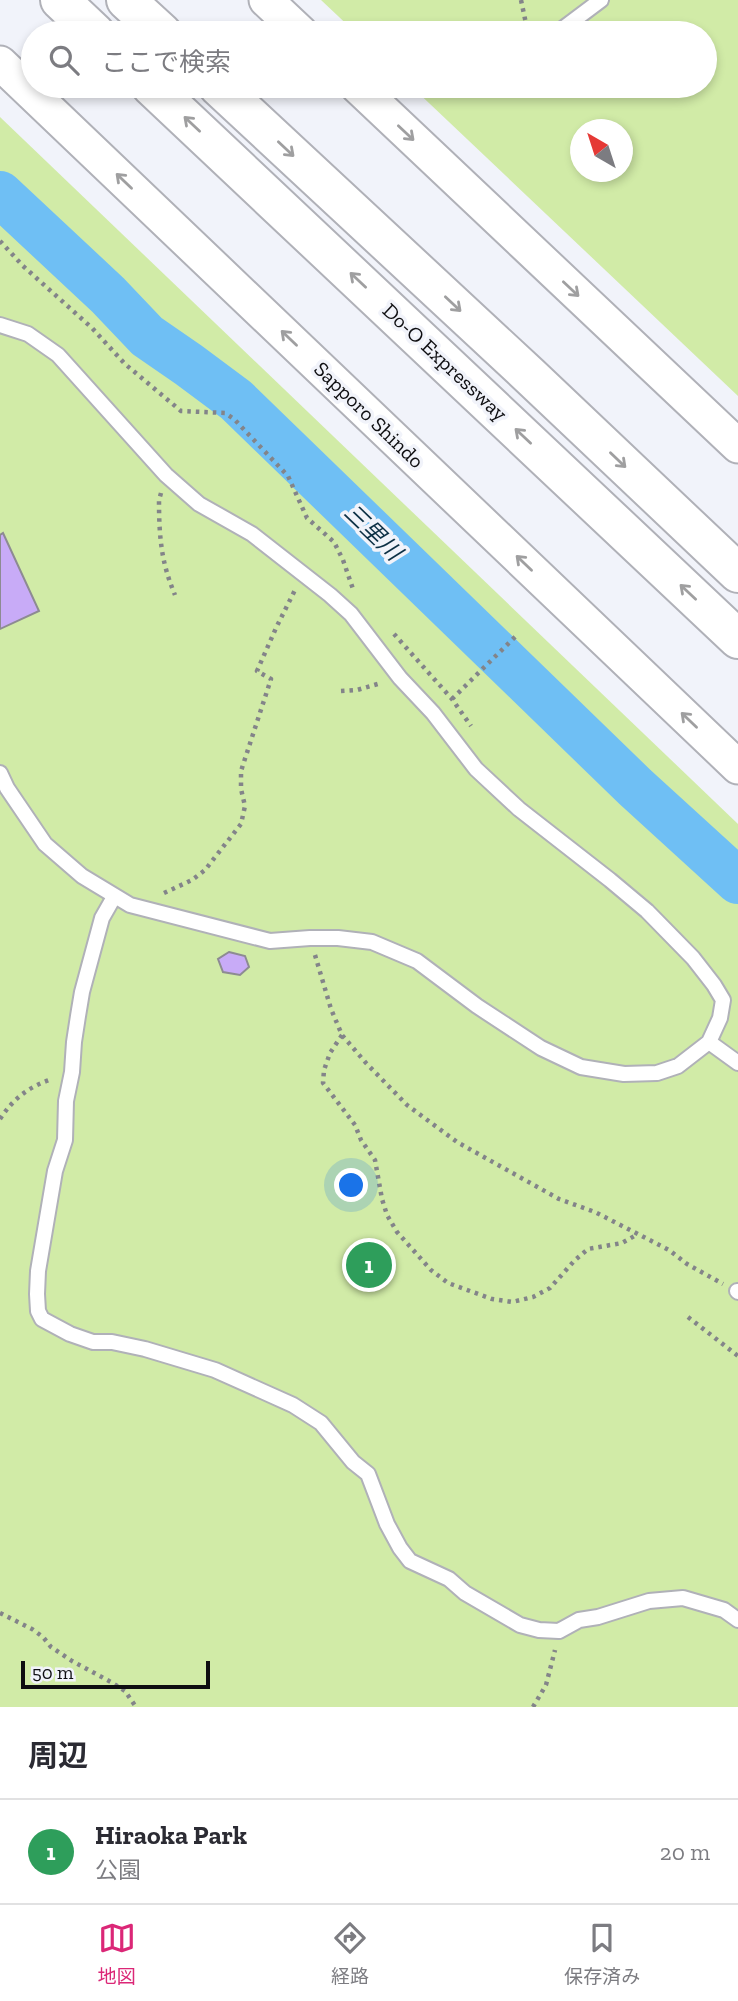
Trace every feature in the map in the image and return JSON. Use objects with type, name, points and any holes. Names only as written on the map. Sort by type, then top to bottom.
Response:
[{"type":"highway","points":[[60,0],[82,21]]},
{"type":"highway","points":[[126,0],[149,21]]},
{"type":"highway","name":"Do-O Expressway","points":[[164,98],[738,639]]},
{"type":"highway","points":[[231,98],[738,573]]},
{"type":"street","points":[[266,0],[288,21]]},
{"type":"street","name":"Sapporo Shindo","points":[[0,63],[21,83]]},
{"type":"street","name":"Sapporo Shindo","points":[[37,98],[738,767]]},
{"type":"street","points":[[370,98],[738,446]]},
{"type":"lane","points":[[573,21],[601,0]]},
{"type":"lane","points":[[0,326],[28,334],[58,355],[166,475],[199,504],[252,534],[351,614],[476,769],[519,810],[647,911],[693,958],[723,1000],[720,1018],[709,1042],[678,1066],[657,1073],[624,1074],[581,1067],[541,1048],[477,1006],[417,961],[372,942],[338,938],[270,941],[155,913],[114,897],[82,876],[45,844],[7,788],[0,773]]},
{"type":"lane","points":[[114,897],[102,918],[82,992],[66,1101],[65,1140],[55,1171],[38,1271],[38,1311],[43,1319],[70,1334],[93,1342],[113,1342],[173,1356],[215,1370],[293,1405],[321,1423],[353,1462],[368,1474],[387,1524],[410,1562],[449,1579],[465,1594],[520,1625],[538,1630],[559,1631],[579,1619],[598,1617],[649,1601],[682,1598],[724,1610],[738,1620]]},
{"type":"lane","points":[[709,1042],[738,1063]]},
{"type":"path","points":[[521,0],[525,21]]},
{"type":"path","points":[[0,240],[23,266],[92,328],[125,364],[181,411],[225,413],[243,428],[288,476],[307,518],[334,542],[343,559],[354,593],[351,614]]},
{"type":"path","points":[[166,475],[159,500],[159,532],[166,573],[175,595]]},
{"type":"path","points":[[130,905],[192,880],[215,859],[242,824],[245,806],[241,771],[271,679],[257,671],[304,575]]},
{"type":"path","points":[[452,699],[518,634]]},
{"type":"path","points":[[341,691],[357,690],[400,678]]},
{"type":"path","points":[[310,938],[331,1009],[342,1035],[407,1105],[449,1136],[559,1199],[595,1212],[669,1250],[687,1264],[737,1292]]},
{"type":"path","points":[[342,1035],[330,1054],[323,1083],[355,1125],[361,1140],[375,1160],[387,1215],[397,1232],[431,1270],[448,1283],[492,1299],[512,1302],[533,1297],[550,1287],[588,1249],[622,1243],[638,1234]]},
{"type":"path","points":[[0,1119],[11,1102],[26,1092],[72,1072]]},
{"type":"path","points":[[688,1317],[738,1356]]},
{"type":"path","points":[[0,1613],[32,1629],[51,1647],[125,1691],[136,1707]]},
{"type":"path","points":[[533,1707],[546,1685],[559,1631]]},
{"type":"green space","points":[[321,0],[738,0],[738,396],[424,98],[717,98],[717,21],[343,21]]},
{"type":"green space","points":[[0,117],[738,824],[738,1707],[0,1707]]},
{"type":"building","points":[[3,533],[39,611],[0,629],[0,535]]},
{"type":"building","points":[[229,952],[245,956],[249,967],[240,975],[223,972],[218,959]]},
{"type":"waterway","name":"三里川","points":[[0,194],[108,295],[147,336],[236,400],[635,787],[738,881]]},
{"type":"place","name":"Hiraoka Park","points":[[369,1265]]}]
